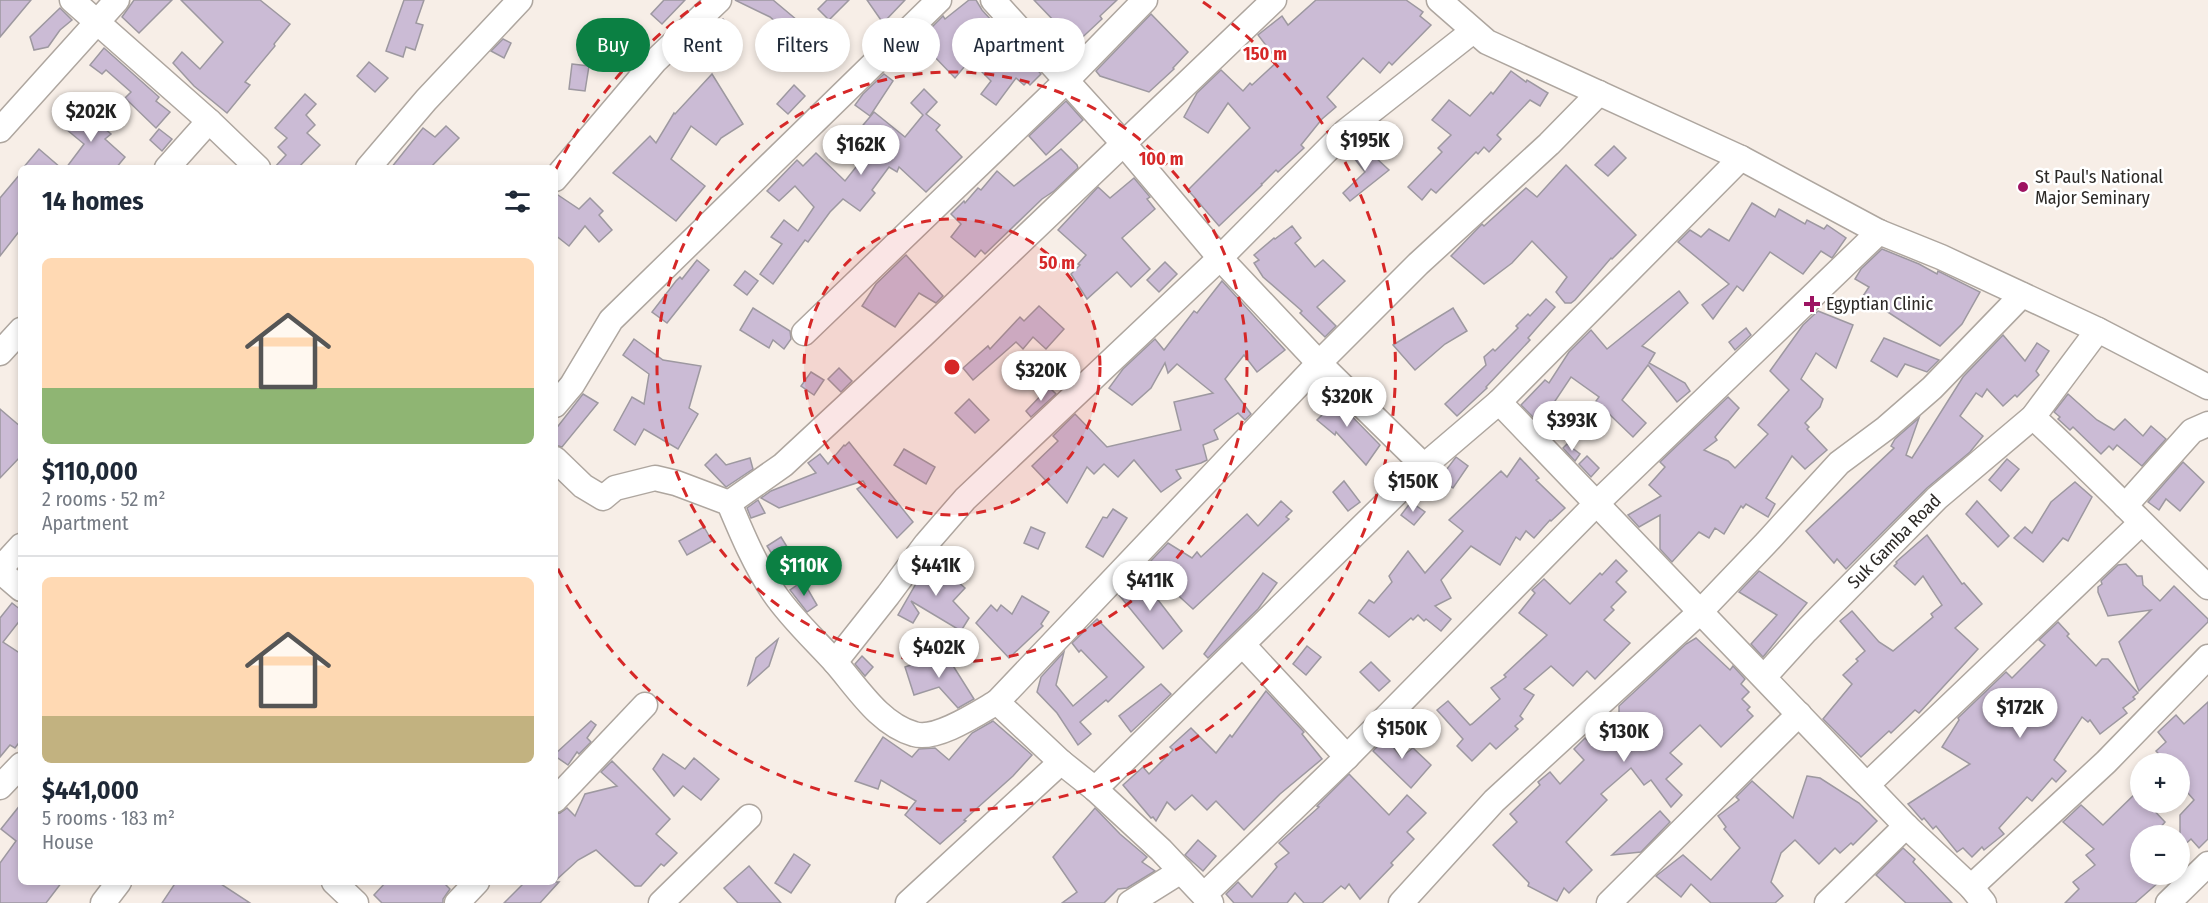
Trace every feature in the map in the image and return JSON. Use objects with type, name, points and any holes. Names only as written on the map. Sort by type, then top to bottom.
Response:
[{"type":"street","points":[[72,0],[209,121],[255,165]]},
{"type":"street","points":[[0,130],[117,0]]},
{"type":"street","points":[[371,165],[426,100],[520,0]]},
{"type":"street","points":[[558,175],[655,61],[718,0]]},
{"type":"street","points":[[558,402],[572,386],[611,320],[939,0]]},
{"type":"street","points":[[993,0],[1124,144],[1220,258],[1319,363],[1424,466]]},
{"type":"street","points":[[804,333],[1066,81],[1144,0]]},
{"type":"street","points":[[729,503],[783,465],[1274,0]]},
{"type":"street","points":[[1439,0],[1487,42],[1742,158],[1879,232],[1941,257],[2098,330],[2208,387]]},
{"type":"street","points":[[835,662],[926,544],[965,499],[1220,258],[1346,131],[1473,31]]},
{"type":"street","points":[[558,462],[583,486],[603,498],[615,488],[655,477],[729,503],[747,549],[774,594],[835,662],[856,690],[887,720],[914,735],[928,735],[962,722],[998,702],[1319,363],[1418,264],[1549,144],[1599,93]]},
{"type":"street","points":[[170,165],[209,121]]},
{"type":"street","points":[[1095,789],[1424,466],[1499,402],[1742,158]]},
{"type":"street","points":[[998,702],[1061,762],[1095,789],[1161,850],[1208,899],[1597,503],[1879,232]]},
{"type":"street","points":[[1401,903],[1494,801],[1700,612],[1839,463],[1886,428],[1932,388],[2022,295]]},
{"type":"street","name":"Suk Gamba Road","points":[[1764,677],[1937,498],[2033,417],[2098,330]]},
{"type":"street","points":[[0,353],[18,333]]},
{"type":"street","points":[[1499,402],[1867,786],[1977,895],[2208,657]]},
{"type":"street","points":[[2033,417],[2079,459],[2208,587]]},
{"type":"street","points":[[1867,786],[2133,514],[2192,431],[2208,424]]},
{"type":"street","points":[[18,549],[0,570],[18,586]]},
{"type":"street","points":[[1243,645],[1347,757]]},
{"type":"street","points":[[558,797],[645,705]]},
{"type":"street","points":[[1609,903],[1799,714]]},
{"type":"street","points":[[908,903],[1061,762]]},
{"type":"street","points":[[0,787],[18,768]]},
{"type":"street","points":[[661,903],[749,817]]},
{"type":"street","points":[[1827,903],[1906,826]]},
{"type":"street","points":[[2168,903],[2208,864]]},
{"type":"street","points":[[1130,903],[1181,871]]},
{"type":"street","points":[[103,903],[117,885]]},
{"type":"street","points":[[337,885],[356,903]]},
{"type":"street","points":[[457,903],[474,885]]},
{"type":"building","points":[[0,0],[31,0],[0,37]]},
{"type":"building","points":[[134,0],[172,0],[139,33],[122,17]]},
{"type":"building","points":[[181,0],[260,0],[290,24],[245,82],[250,85],[227,113],[194,86],[173,63],[182,52],[200,69],[223,42]]},
{"type":"building","points":[[404,0],[424,0],[416,23],[423,25],[415,50],[406,47],[403,57],[386,51]]},
{"type":"building","points":[[664,0],[685,0],[668,18],[662,18],[662,24],[651,14]]},
{"type":"building","points":[[735,0],[773,0],[795,18],[770,17]]},
{"type":"building","points":[[827,0],[849,0],[831,18],[827,18],[818,9]]},
{"type":"building","points":[[867,0],[905,0],[888,18],[880,18]]},
{"type":"building","points":[[969,0],[976,0],[989,18],[952,18],[952,72],[960,72],[955,78],[940,62],[940,19],[943,16],[945,19]]},
{"type":"building","points":[[1034,0],[1117,0],[1085,35],[1085,18],[1051,18]]},
{"type":"building","points":[[1316,0],[1406,0],[1423,12],[1420,16],[1431,25],[1392,65],[1389,62],[1380,73],[1363,58],[1327,97],[1336,107],[1322,119],[1301,145],[1304,148],[1278,172],[1276,170],[1261,183],[1262,185],[1219,226],[1188,190],[1250,128],[1228,103],[1208,133],[1184,117],[1197,93],[1221,70],[1243,91],[1250,83],[1252,85],[1278,61],[1258,35],[1282,16],[1288,25]]},
{"type":"building","points":[[60,8],[72,20],[60,30],[48,47],[34,50],[30,37]]},
{"type":"building","points":[[1151,14],[1188,52],[1174,69],[1149,92],[1100,76],[1096,71]]},
{"type":"building","points":[[503,39],[511,43],[504,58],[491,51]]},
{"type":"building","points":[[104,48],[159,97],[156,101],[170,112],[156,128],[125,98],[131,92],[106,70],[102,74],[90,65]]},
{"type":"building","points":[[369,62],[388,78],[375,92],[357,76]]},
{"type":"building","points":[[572,64],[576,64],[576,72],[588,72],[585,91],[569,89]]},
{"type":"building","points":[[1511,71],[1548,93],[1540,106],[1530,100],[1497,135],[1501,139],[1489,152],[1484,147],[1478,154],[1476,152],[1436,193],[1431,189],[1422,200],[1408,187],[1442,152],[1438,148],[1451,135],[1432,120],[1449,100],[1470,116],[1491,92],[1493,94]]},
{"type":"building","points":[[982,72],[1039,72],[1041,74],[1030,85],[1027,82],[1024,85],[1016,78],[996,105],[981,94],[991,81]]},
{"type":"building","points":[[712,74],[743,124],[721,138],[716,145],[691,126],[671,159],[705,186],[676,221],[613,173],[650,136],[656,143],[674,113]]},
{"type":"building","points":[[884,74],[893,81],[870,116],[855,105]]},
{"type":"building","points":[[794,85],[805,96],[788,114],[777,104]]},
{"type":"building","points":[[924,89],[937,102],[926,114],[940,125],[936,130],[962,157],[926,192],[899,167],[897,172],[889,167],[872,190],[875,193],[860,211],[843,199],[830,212],[808,242],[805,240],[773,284],[760,274],[782,244],[771,237],[784,220],[798,231],[814,207],[795,186],[779,201],[767,191],[797,160],[803,166],[816,153],[845,181],[875,143],[859,130],[874,112],[905,137],[923,115],[911,103]]},
{"type":"building","points":[[305,94],[316,104],[306,115],[315,125],[307,133],[320,145],[301,165],[277,165],[286,155],[278,147],[287,138],[275,128]]},
{"type":"building","points":[[1066,101],[1083,120],[1046,155],[1029,136]]},
{"type":"building","points":[[77,106],[111,134],[105,139],[125,157],[118,165],[68,165],[84,144],[61,125]]},
{"type":"building","points":[[446,126],[459,138],[433,165],[393,165],[423,128],[435,137]]},
{"type":"building","points":[[159,129],[172,139],[162,151],[150,140]]},
{"type":"building","points":[[1362,145],[1389,170],[1350,201],[1343,193],[1365,172],[1351,154]]},
{"type":"building","points":[[1614,146],[1626,158],[1608,176],[1595,165]]},
{"type":"building","points":[[39,149],[58,165],[26,165]]},
{"type":"building","points":[[1061,149],[1078,168],[985,254],[981,250],[975,257],[951,237],[961,224],[951,214],[978,188],[981,190],[997,171],[1014,186]]},
{"type":"building","points":[[1566,165],[1636,235],[1611,258],[1575,300],[1565,303],[1556,292],[1567,277],[1532,241],[1512,263],[1484,284],[1451,256],[1482,224],[1484,226],[1526,188],[1537,197]]},
{"type":"building","points":[[18,177],[18,233],[0,256],[0,198]]},
{"type":"building","points":[[1134,178],[1150,197],[1147,199],[1155,209],[1122,238],[1150,269],[1131,287],[1117,272],[1087,299],[1071,274],[1086,255],[1058,230],[1098,187],[1110,198]]},
{"type":"building","points":[[558,195],[579,209],[590,198],[603,211],[599,215],[612,230],[599,242],[585,226],[569,246],[558,237]]},
{"type":"building","points":[[1752,203],[1775,217],[1779,209],[1805,224],[1807,220],[1824,229],[1827,225],[1846,238],[1832,258],[1821,251],[1803,274],[1770,252],[1743,291],[1737,286],[1713,319],[1702,305],[1729,284],[1678,242],[1690,230],[1701,237],[1709,229],[1729,241]]},
{"type":"building","points":[[1292,226],[1301,238],[1295,243],[1315,267],[1323,260],[1345,281],[1317,307],[1336,326],[1325,337],[1300,313],[1302,311],[1263,277],[1254,263],[1259,260],[1254,255]]},
{"type":"building","points":[[1882,249],[1937,274],[1938,271],[1980,292],[1962,324],[1940,346],[1863,296],[1869,287],[1855,279],[1861,269]]},
{"type":"building","points":[[906,255],[943,296],[936,303],[919,293],[895,327],[862,306],[876,284]]},
{"type":"building","points":[[697,260],[709,270],[667,323],[652,312],[676,281],[680,277],[682,279]]},
{"type":"building","points":[[1165,262],[1177,274],[1159,292],[1147,280]]},
{"type":"building","points":[[745,271],[758,281],[747,295],[734,285]]},
{"type":"building","points":[[1222,281],[1285,350],[1257,372],[1244,355],[1225,379],[1251,414],[1245,420],[1238,413],[1214,430],[1218,439],[1203,445],[1207,460],[1176,470],[1181,478],[1161,492],[1134,460],[1118,477],[1104,464],[1094,474],[1087,467],[1067,503],[1032,466],[1058,441],[1053,436],[1075,414],[1107,447],[1181,430],[1174,402],[1213,393],[1177,364],[1168,373],[1165,363],[1151,388],[1132,405],[1109,388],[1123,369],[1155,339],[1164,350],[1194,311],[1197,313]]},
{"type":"building","points":[[1679,291],[1688,303],[1642,346],[1655,353],[1649,363],[1685,383],[1690,391],[1677,402],[1648,365],[1622,400],[1646,423],[1633,437],[1609,414],[1605,420],[1591,408],[1599,397],[1571,377],[1551,407],[1566,416],[1554,438],[1521,405],[1545,380],[1549,383],[1569,352],[1591,330],[1607,349]]},
{"type":"building","points":[[1546,299],[1555,307],[1528,338],[1530,340],[1487,388],[1457,416],[1445,404],[1486,365],[1484,357],[1493,349],[1495,351],[1518,328],[1516,326],[1528,314],[1530,316]]},
{"type":"building","points":[[1039,306],[1064,329],[1046,349],[1033,337],[1023,349],[1016,342],[973,380],[963,368],[988,346],[990,349],[1020,317],[1024,321]]},
{"type":"building","points":[[753,308],[790,331],[791,339],[784,349],[773,340],[769,348],[740,330]]},
{"type":"building","points":[[1453,308],[1467,331],[1445,344],[1415,370],[1393,345]]},
{"type":"building","points":[[1818,311],[1853,325],[1836,368],[1816,353],[1801,379],[1823,399],[1820,407],[1805,423],[1809,427],[1807,429],[1827,450],[1805,469],[1792,456],[1766,498],[1775,504],[1768,517],[1746,504],[1743,508],[1741,506],[1724,534],[1715,528],[1709,538],[1699,532],[1672,562],[1660,549],[1660,515],[1639,527],[1628,515],[1661,496],[1649,485],[1665,467],[1660,462],[1728,397],[1739,408],[1715,437],[1717,440],[1704,450],[1728,461],[1735,468],[1768,434],[1758,425],[1789,390],[1770,371],[1803,325]]},
{"type":"building","points":[[1746,328],[1751,335],[1735,350],[1729,342]]},
{"type":"building","points":[[2003,335],[2025,361],[2037,343],[2049,351],[2036,371],[2039,375],[2017,397],[2015,395],[2003,406],[1987,389],[1982,397],[1976,393],[1960,416],[1983,436],[1970,452],[1927,488],[1846,569],[1837,559],[1834,563],[1806,531],[1894,448],[1891,446],[1895,439],[1919,418],[1906,455],[1912,458],[1963,377]]},
{"type":"building","points":[[1884,338],[1939,360],[1927,372],[1905,364],[1897,377],[1871,361]]},
{"type":"building","points":[[634,339],[663,360],[701,366],[689,408],[698,414],[678,449],[644,429],[635,445],[614,430],[632,397],[644,404],[649,374],[623,355]]},
{"type":"building","points":[[839,368],[852,381],[841,392],[828,379]]},
{"type":"building","points":[[811,372],[824,380],[814,395],[801,386]]},
{"type":"building","points":[[1049,387],[1056,394],[1031,417],[1026,411]]},
{"type":"building","points":[[1327,391],[1380,445],[1366,465],[1336,432],[1335,435],[1317,420],[1323,414],[1316,408]]},
{"type":"building","points":[[583,394],[598,403],[562,447],[558,446],[558,426]]},
{"type":"building","points":[[2068,394],[2097,420],[2114,430],[2125,419],[2143,436],[2151,426],[2166,439],[2142,466],[2117,445],[2113,450],[2109,446],[2101,454],[2073,427],[2070,430],[2054,412]]},
{"type":"building","points":[[969,399],[989,420],[975,433],[955,413]]},
{"type":"building","points":[[0,409],[18,424],[18,459],[0,478]]},
{"type":"building","points":[[849,442],[913,522],[897,538],[857,489],[865,484],[863,481],[779,508],[761,498],[771,491],[816,473],[808,463],[820,454],[828,464]]},
{"type":"building","points":[[1567,444],[1580,454],[1575,461],[1563,448]]},
{"type":"building","points":[[904,449],[935,467],[926,484],[894,465]]},
{"type":"building","points":[[716,454],[726,465],[750,458],[753,469],[726,487],[705,465]]},
{"type":"building","points":[[1587,456],[1599,468],[1591,477],[1579,464]]},
{"type":"building","points":[[1456,457],[1468,466],[1453,488],[1440,478]]},
{"type":"building","points":[[1520,458],[1539,478],[1536,480],[1565,508],[1550,520],[1534,538],[1526,531],[1520,540],[1516,537],[1500,565],[1471,546],[1441,580],[1451,598],[1435,606],[1451,619],[1441,631],[1418,615],[1413,620],[1411,618],[1389,637],[1359,613],[1369,600],[1374,603],[1392,582],[1389,576],[1408,551],[1425,573],[1463,531],[1449,520],[1501,471],[1507,477]]},
{"type":"building","points":[[2007,459],[2019,469],[2001,491],[1989,480]]},
{"type":"building","points":[[2183,462],[2204,482],[2180,511],[2166,499],[2159,510],[2148,502]]},
{"type":"building","points":[[1344,481],[1360,502],[1348,511],[1333,492]]},
{"type":"building","points":[[2075,482],[2092,497],[2068,541],[2063,538],[2043,562],[2014,538],[2025,527],[2032,533],[2051,502]]},
{"type":"building","points":[[758,500],[765,513],[751,518],[747,508]]},
{"type":"building","points":[[1281,501],[1292,511],[1286,517],[1289,519],[1193,609],[1146,566],[1168,543],[1192,558],[1197,552],[1201,557],[1247,514],[1258,526]]},
{"type":"building","points":[[1977,501],[2009,536],[1998,547],[1966,514]]},
{"type":"building","points":[[1411,502],[1425,512],[1414,525],[1401,515]]},
{"type":"building","points":[[1113,509],[1127,518],[1103,557],[1086,547],[1103,517],[1107,518]]},
{"type":"building","points":[[704,527],[712,541],[687,555],[679,541]]},
{"type":"building","points":[[1031,527],[1045,533],[1038,549],[1024,543]]},
{"type":"building","points":[[1927,535],[1962,584],[1964,583],[1982,604],[1955,628],[1978,649],[1919,713],[1915,710],[1861,757],[1823,719],[1852,684],[1843,675],[1865,651],[1840,621],[1852,611],[1879,642],[1893,651],[1933,617],[1931,614],[1942,605],[1923,576],[1915,585],[1894,566]]},
{"type":"building","points":[[781,537],[789,550],[775,559],[767,546]]},
{"type":"building","points":[[933,559],[965,588],[953,601],[969,618],[961,631],[911,601],[919,613],[913,623],[898,615]]},
{"type":"building","points":[[1616,560],[1627,571],[1616,582],[1626,592],[1611,607],[1614,610],[1604,620],[1630,643],[1595,679],[1587,671],[1573,686],[1551,666],[1524,689],[1534,695],[1520,716],[1523,719],[1515,726],[1518,729],[1496,749],[1490,743],[1472,761],[1457,746],[1463,739],[1437,710],[1448,701],[1470,725],[1472,724],[1500,699],[1491,688],[1506,677],[1504,675],[1547,635],[1519,613],[1535,593],[1532,590],[1544,579],[1570,604]]},
{"type":"building","points":[[2126,564],[2137,576],[2142,576],[2143,585],[2160,601],[2174,586],[2208,619],[2208,622],[2139,691],[2119,642],[2151,610],[2108,616],[2098,592],[2101,581],[2118,565]]},
{"type":"building","points":[[1759,571],[1807,603],[1763,657],[1751,644],[1777,615],[1739,592]]},
{"type":"building","points":[[1263,573],[1277,583],[1258,609],[1208,658],[1204,654]]},
{"type":"building","points":[[1138,574],[1182,631],[1163,649],[1119,595]]},
{"type":"building","points":[[803,581],[817,605],[807,612],[790,590]]},
{"type":"building","points":[[1022,596],[1049,612],[1041,624],[1043,626],[1009,658],[976,623],[991,605],[997,611],[1001,605],[1012,614]]},
{"type":"building","points":[[12,603],[18,608],[18,623],[3,642],[18,652],[18,744],[15,748],[10,745],[0,757],[0,618]]},
{"type":"building","points":[[1097,619],[1144,667],[1108,702],[1106,700],[1080,722],[1091,734],[1078,745],[1057,713],[1037,692],[1041,677],[1064,652],[1056,685],[1073,706],[1107,677],[1072,643]]},
{"type":"building","points":[[2058,622],[2069,634],[2067,636],[2096,666],[2102,659],[2108,659],[2138,693],[2133,697],[2135,699],[2123,708],[2127,713],[2100,734],[2090,720],[2088,722],[2082,717],[2054,760],[2066,771],[2056,782],[2052,778],[2032,801],[2027,797],[1999,828],[2004,834],[1984,850],[1982,847],[1972,857],[1963,848],[1957,852],[1936,826],[1933,829],[1908,804],[1970,764],[1942,747],[1959,720],[1958,718],[2006,672],[2012,678],[2045,645],[2039,640]]},
{"type":"building","points":[[1696,638],[1730,670],[1733,666],[1745,679],[1741,684],[1749,692],[1742,699],[1750,707],[1747,710],[1753,716],[1721,747],[1700,725],[1670,753],[1682,764],[1666,779],[1682,795],[1671,807],[1651,780],[1644,785],[1631,768],[1601,794],[1607,800],[1566,842],[1592,870],[1569,893],[1564,888],[1557,901],[1528,886],[1529,883],[1493,845],[1517,822],[1510,814],[1550,772],[1560,784],[1584,760],[1574,749],[1585,738],[1592,745],[1619,722],[1619,706],[1686,644]]},
{"type":"building","points":[[778,639],[769,666],[748,685],[756,658]]},
{"type":"building","points":[[1307,646],[1321,657],[1306,675],[1293,664]]},
{"type":"building","points":[[945,653],[974,699],[958,708],[939,687],[914,695],[905,667]]},
{"type":"building","points":[[862,656],[873,667],[865,676],[855,664]]},
{"type":"building","points":[[1371,662],[1390,681],[1379,691],[1360,672]]},
{"type":"building","points":[[1161,684],[1171,694],[1131,732],[1119,716]]},
{"type":"building","points":[[1266,691],[1304,732],[1302,734],[1322,759],[1280,794],[1244,830],[1216,801],[1207,810],[1192,795],[1175,810],[1167,802],[1156,821],[1153,817],[1151,818],[1123,785],[1143,767],[1149,774],[1173,750],[1170,747],[1191,728],[1216,753],[1230,735],[1232,737]]},
{"type":"building","points":[[2208,702],[2208,839],[2199,848],[2190,840],[2190,825],[2180,825],[2180,815],[2190,813],[2190,804],[2194,800],[2190,795],[2190,753],[2158,753],[2156,751],[2166,742],[2158,732],[2176,715],[2184,724]]},
{"type":"building","points":[[591,721],[596,725],[587,738],[591,742],[579,754],[577,752],[568,765],[558,758],[558,751]]},
{"type":"building","points":[[993,721],[1032,755],[1013,776],[940,844],[905,815],[916,801],[881,780],[878,789],[855,781],[883,737],[912,757],[919,749],[935,748],[949,760],[972,733]]},
{"type":"building","points":[[1394,729],[1402,737],[1393,747],[1401,757],[1413,748],[1431,765],[1411,788],[1373,751]]},
{"type":"building","points":[[663,754],[685,769],[694,758],[719,779],[701,800],[683,786],[674,796],[653,769]]},
{"type":"building","points":[[612,761],[670,819],[656,834],[677,853],[664,866],[661,864],[641,886],[635,886],[596,850],[578,860],[558,878],[558,813],[567,808],[575,816],[585,794],[617,786],[601,772]]},
{"type":"building","points":[[1349,774],[1389,815],[1407,795],[1426,813],[1407,832],[1414,839],[1391,863],[1393,865],[1360,899],[1349,884],[1345,889],[1341,886],[1322,903],[1304,903],[1295,893],[1287,903],[1234,903],[1226,894],[1238,882],[1252,897],[1277,867],[1275,864],[1289,853],[1279,843],[1319,807],[1317,806]]},
{"type":"building","points":[[1807,776],[1820,778],[1859,803],[1877,821],[1853,845],[1851,843],[1840,853],[1835,848],[1819,864],[1795,840],[1781,853],[1771,882],[1783,896],[1775,903],[1711,903],[1691,884],[1681,897],[1656,876],[1683,855],[1711,880],[1740,848],[1724,829],[1726,827],[1718,816],[1739,800],[1736,797],[1752,781],[1793,818]]},
{"type":"building","points":[[2130,799],[2130,813],[2156,813],[2165,822],[2162,825],[2130,825],[2130,885],[2155,885],[2135,903],[2065,903],[2079,889],[2073,882],[2095,865],[2086,855],[2094,849],[2063,822],[2081,805],[2103,825]]},
{"type":"building","points":[[18,808],[18,885],[60,885],[46,903],[0,903],[0,863],[16,841],[1,829]]},
{"type":"building","points":[[1095,808],[1147,857],[1142,862],[1155,871],[1127,888],[1118,889],[1104,903],[1062,903],[1077,892],[1053,857]]},
{"type":"building","points":[[1660,811],[1670,822],[1641,852],[1612,855]]},
{"type":"building","points":[[1198,840],[1216,856],[1203,871],[1185,855]]},
{"type":"building","points":[[1903,848],[1915,859],[1913,862],[1952,903],[1906,903],[1876,875]]},
{"type":"building","points":[[794,854],[810,865],[791,893],[775,883]]},
{"type":"building","points":[[749,866],[781,903],[738,903],[724,888]]},
{"type":"building","points":[[174,885],[223,885],[250,903],[162,903]]},
{"type":"building","points":[[383,885],[446,885],[450,889],[443,903],[382,903],[374,895]]},
{"type":"building","points":[[522,885],[556,885],[540,903],[504,903]]},
{"type":"place","name":"St Paul's National Major Seminary","points":[[2023,187]]},
{"type":"place","name":"Egyptian Clinic","points":[[1812,304]]}]
